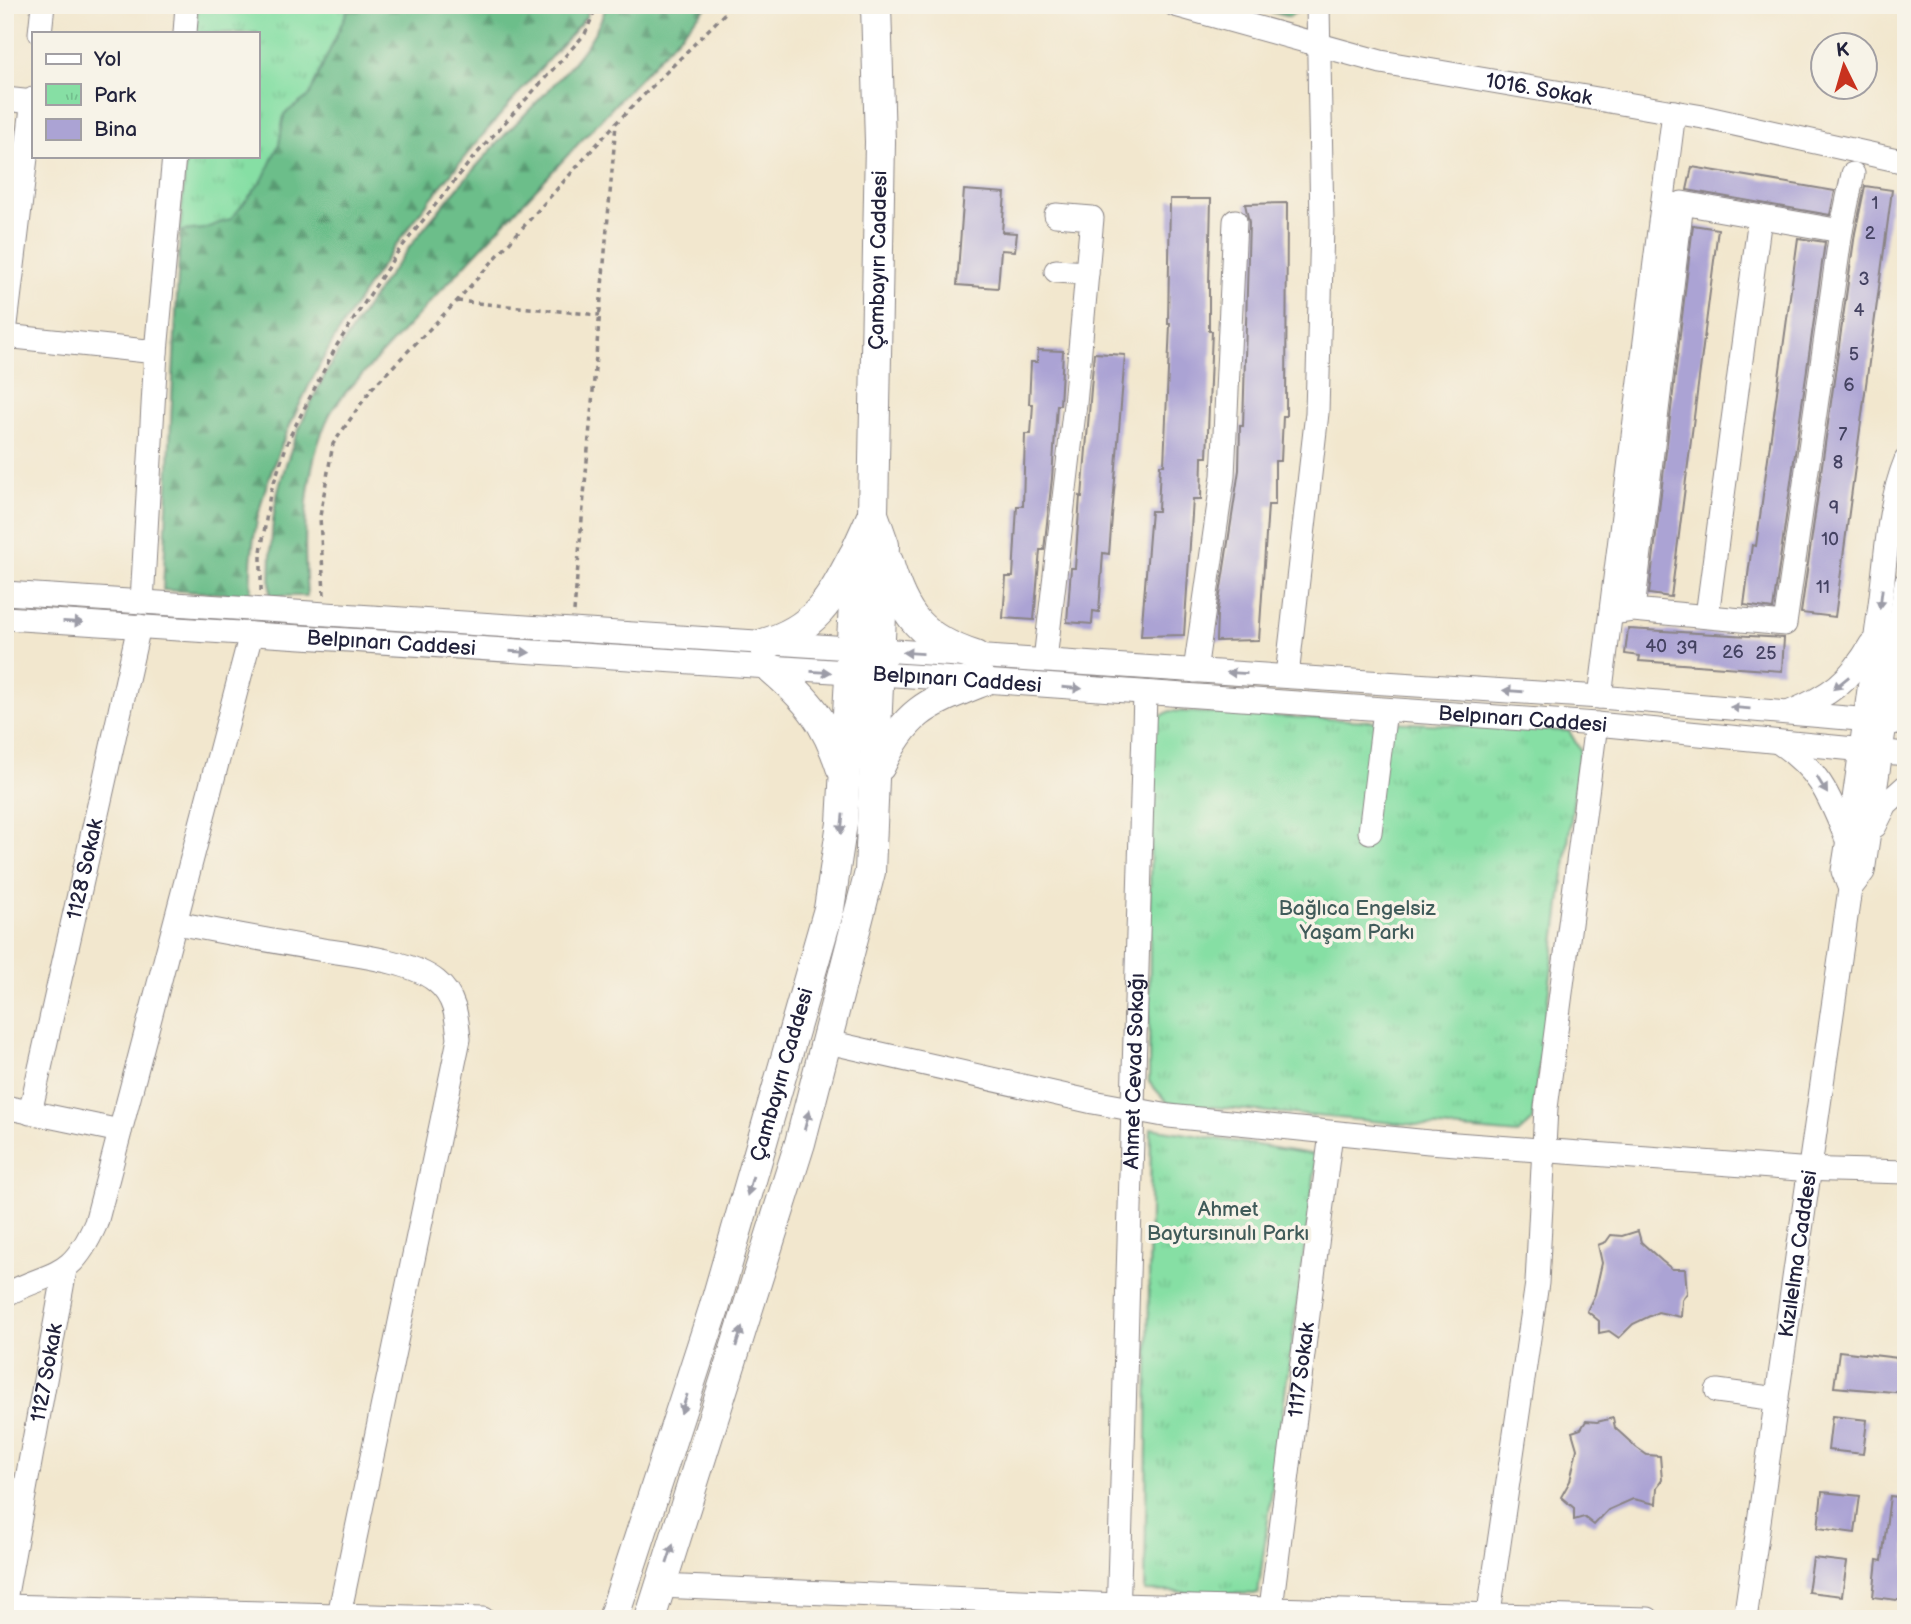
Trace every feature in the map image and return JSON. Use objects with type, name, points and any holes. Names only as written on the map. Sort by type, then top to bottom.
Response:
[{"type":"main road","name":"Çambayırı Caddesi","points":[[650,1619],[800,1143],[870,872],[876,776],[866,663],[873,514],[880,142],[876,5]]},
{"type":"main road","points":[[845,780],[823,721],[768,656],[819,613],[870,547],[893,579],[921,629],[979,669],[919,710],[894,735],[876,776]]},
{"type":"main road","name":"Çambayırı Caddesi","points":[[613,1619],[714,1309],[820,941],[837,861],[845,780],[866,663]]},
{"type":"street","points":[[40,32],[43,5]]},
{"type":"street","points":[[185,32],[187,5]]},
{"type":"street","name":"1016. Sokak","points":[[1175,5],[1381,62],[1674,112],[1906,162]]},
{"type":"street","points":[[1287,676],[1317,413],[1322,224],[1318,5]]},
{"type":"street","points":[[5,99],[32,101]]},
{"type":"street","points":[[32,109],[5,334],[156,352]]},
{"type":"street","points":[[1622,611],[1674,112]]},
{"type":"street","points":[[142,602],[156,352],[174,158]]},
{"type":"street","points":[[1622,611],[1785,624],[1841,231],[1853,174]]},
{"type":"street","points":[[1600,697],[1622,611],[1682,203],[1841,231]]},
{"type":"street","points":[[1045,660],[1075,404],[1092,218],[1056,215]]},
{"type":"street","points":[[1707,616],[1760,217]]},
{"type":"street","points":[[1195,671],[1223,476],[1235,221]]},
{"type":"street","points":[[1056,271],[1087,273]]},
{"type":"street","name":"Kızılelma Caddesi","points":[[1745,1619],[1850,889],[1843,871],[1858,840],[1872,751],[1886,721],[1887,638],[1899,477],[1906,460]]},
{"type":"street","name":"Kızılelma Caddesi","points":[[1887,638],[1906,583]]},
{"type":"street","name":"Belpınarı Caddesi","points":[[5,593],[573,631],[768,656]]},
{"type":"street","name":"Belpınarı Caddesi","points":[[5,618],[251,634],[768,656],[979,669],[1145,694],[1596,724],[1906,754]]},
{"type":"street","name":"1128 Sokak","points":[[30,1112],[139,626]]},
{"type":"street","points":[[5,1295],[65,1270],[85,1249],[96,1223],[251,634]]},
{"type":"street","points":[[1788,712],[1813,702],[1844,683],[1887,638],[1906,664]]},
{"type":"street","name":"Belpınarı Caddesi","points":[[979,669],[1045,660],[1600,697],[1886,721]]},
{"type":"street","name":"Ahmet Cevad Sokağı","points":[[1119,1612],[1145,694]]},
{"type":"street","points":[[1370,832],[1385,710]]},
{"type":"street","points":[[1488,1616],[1537,1283],[1546,1149],[1546,1108],[1596,724]]},
{"type":"street","points":[[1778,742],[1810,766],[1858,840],[1886,804],[1906,786]]},
{"type":"street","points":[[176,923],[365,957],[418,970],[437,981],[452,1000],[457,1016],[459,1039],[339,1615]]},
{"type":"street","points":[[828,1042],[1134,1110],[1331,1133],[1810,1169],[1906,1172]]},
{"type":"street","points":[[5,1107],[120,1131]]},
{"type":"street","name":"1117 Sokak","points":[[1271,1608],[1331,1133]]},
{"type":"street","name":"1127 Sokak","points":[[5,1600],[65,1270]]},
{"type":"street","points":[[1717,1391],[1777,1399]]},
{"type":"street","points":[[659,1586],[1119,1612],[1224,1613],[1271,1608],[1648,1619]]},
{"type":"street","points":[[5,1606],[205,1615],[483,1619]]},
{"type":"path","points":[[261,610],[261,552],[270,495],[289,438],[309,395],[397,253],[472,159],[585,34],[597,5]]},
{"type":"path","points":[[325,615],[320,516],[333,444],[372,388],[457,301],[616,123],[733,5]]},
{"type":"path","points":[[573,631],[616,123]]},
{"type":"path","points":[[457,301],[600,315]]},
{"type":"green space","points":[[198,5],[350,5],[309,96],[284,114],[279,144],[263,179],[231,219],[203,229],[180,231],[186,158],[259,158],[259,32],[195,32]]},
{"type":"green space","points":[[350,5],[589,5],[586,17],[428,202],[357,301],[326,353],[288,430],[262,498],[253,546],[251,595],[163,590],[180,231],[203,229],[279,144],[284,114],[309,95]]},
{"type":"green space","points":[[606,5],[708,5],[339,400],[321,435],[310,480],[305,527],[307,596],[270,596],[273,526],[280,484],[296,438],[342,345],[403,255],[436,214],[469,174],[577,58],[600,22]]},
{"type":"green space","points":[[1246,5],[1302,5],[1302,7],[1289,17]]},
{"type":"green space","name":"Bağlıca Engelsiz Yaşam Parkı","points":[[1170,711],[1569,731],[1580,750],[1532,1121],[1518,1134],[1168,1103],[1149,1082],[1151,722]]},
{"type":"green space","name":"Ahmet Baytursınulı Parkı","points":[[1151,1128],[1317,1155],[1258,1594],[1145,1591]]},
{"type":"building","points":[[1692,167],[1835,191],[1830,215],[1687,190]]},
{"type":"building","points":[[1865,186],[1892,190],[1835,617],[1801,613],[1855,233]]},
{"type":"building","points":[[964,190],[1005,193],[1002,232],[1017,233],[1015,251],[1001,250],[998,288],[957,285]]},
{"type":"building","points":[[1170,199],[1211,199],[1209,331],[1212,331],[1207,457],[1202,457],[1201,499],[1193,499],[1184,635],[1141,636],[1151,511],[1158,511],[1160,465],[1164,465],[1170,324]]},
{"type":"building","points":[[1287,203],[1286,416],[1283,416],[1281,461],[1275,461],[1275,505],[1268,505],[1259,640],[1216,641],[1217,614],[1239,470],[1240,426],[1243,426],[1249,222],[1245,204]]},
{"type":"building","points":[[1693,225],[1718,229],[1671,597],[1649,594]]},
{"type":"building","points":[[1798,238],[1825,242],[1773,609],[1744,605],[1752,545],[1756,546]]},
{"type":"building","points":[[1038,350],[1063,351],[1060,405],[1057,405],[1044,550],[1040,550],[1034,620],[1003,618],[1006,577],[1013,577],[1017,506],[1023,506],[1025,434],[1031,434],[1031,362],[1037,362]]},
{"type":"building","points":[[1094,353],[1125,355],[1109,554],[1103,553],[1099,612],[1093,611],[1092,624],[1067,622],[1071,568],[1075,568]]},
{"type":"building","points":[[1628,629],[1784,638],[1782,671],[1639,661],[1640,656],[1625,654]]},
{"type":"building","points":[[1638,1231],[1641,1242],[1662,1261],[1672,1269],[1685,1269],[1687,1293],[1682,1300],[1681,1317],[1658,1312],[1633,1324],[1619,1338],[1609,1331],[1599,1333],[1599,1321],[1587,1311],[1595,1294],[1602,1263],[1598,1245],[1606,1242],[1611,1235],[1622,1236]]},
{"type":"building","points":[[1839,1351],[1906,1359],[1906,1393],[1834,1387]]},
{"type":"building","points":[[1832,1416],[1867,1420],[1863,1454],[1828,1450]]},
{"type":"building","points":[[1613,1418],[1615,1428],[1637,1448],[1647,1455],[1660,1456],[1662,1480],[1657,1487],[1656,1504],[1633,1499],[1608,1510],[1594,1525],[1584,1517],[1574,1520],[1574,1508],[1561,1497],[1570,1481],[1577,1449],[1572,1432],[1581,1429],[1586,1421],[1597,1422]]},
{"type":"building","points":[[1822,1492],[1860,1496],[1855,1533],[1818,1528]]},
{"type":"building","points":[[1890,1496],[1906,1498],[1906,1601],[1873,1597],[1877,1560],[1882,1561]]},
{"type":"building","points":[[1813,1558],[1847,1562],[1842,1596],[1808,1592]]}]
